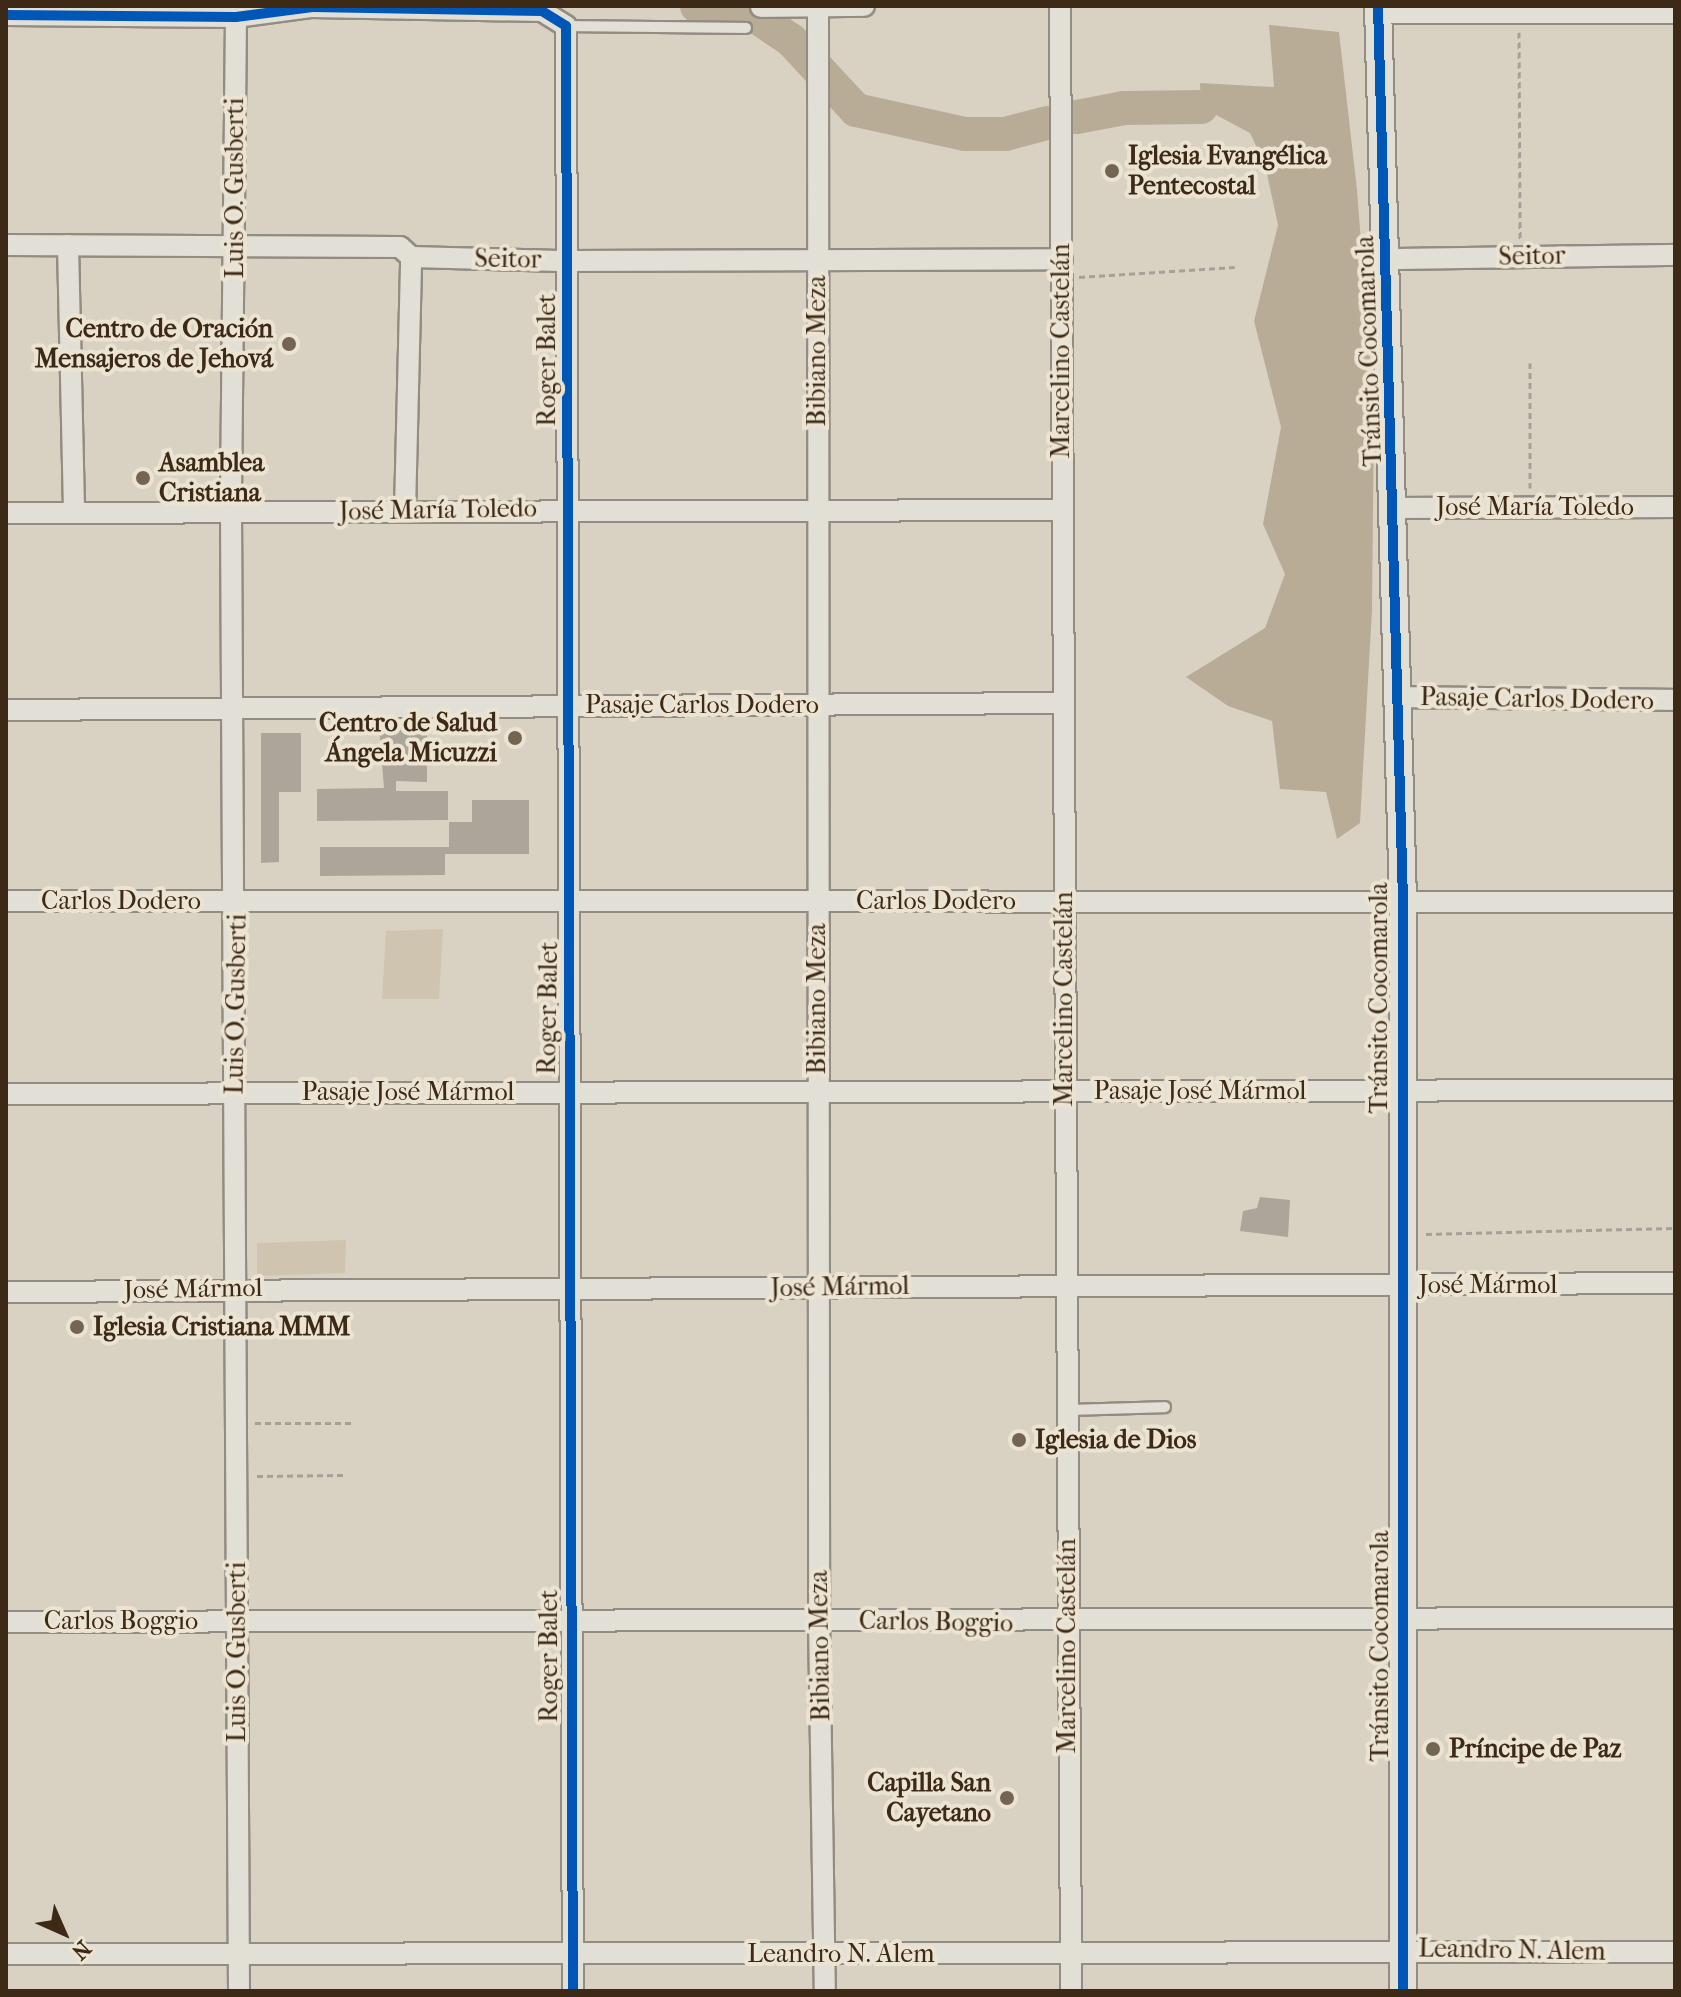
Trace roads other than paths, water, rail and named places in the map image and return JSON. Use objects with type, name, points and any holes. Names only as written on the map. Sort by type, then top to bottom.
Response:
[{"type":"street","points":[[6,15],[236,17],[312,6],[542,11],[566,26]]},
{"type":"street","points":[[761,7],[864,6]]},
{"type":"street","name":"Marcelino Castelán","points":[[1060,6],[1065,901],[1063,1284],[1071,1991]]},
{"type":"street","name":"Bibiano Meza","points":[[818,7],[817,1093],[819,1620],[825,1991]]},
{"type":"street","points":[[1378,9],[1675,13]]},
{"type":"street","name":"Tránsito Cocomarola","points":[[1378,9],[1396,508],[1403,902],[1400,1090],[1403,1991]]},
{"type":"street","name":"Luis O. Gusberti","points":[[236,17],[231,511],[238,902],[234,1092],[239,1991]]},
{"type":"street","name":"Roger Balet","points":[[566,26],[568,704],[572,899],[567,1288],[573,1991]]},
{"type":"street","name":"Seitor","points":[[6,245],[235,243],[400,247],[411,257],[569,261],[817,258],[1062,268]]},
{"type":"street","points":[[1675,244],[1675,256]]},
{"type":"street","points":[[68,245],[74,511]]},
{"type":"street","name":"Seitor","points":[[1389,259],[1675,256]]},
{"type":"street","points":[[405,511],[411,257]]},
{"type":"street","name":"José María Toledo","points":[[1396,508],[1675,507]]},
{"type":"street","name":"José María Toledo","points":[[6,513],[568,509],[1061,510]]},
{"type":"street","name":"Pasaje Carlos Dodero","points":[[1398,697],[1675,700]]},
{"type":"street","name":"Pasaje Carlos Dodero","points":[[6,710],[233,706],[1062,703]]},
{"type":"street","name":"Carlos Dodero","points":[[6,901],[1675,902]]},
{"type":"street","name":"Pasaje José Mármol","points":[[6,1094],[1675,1090]]},
{"type":"street","name":"José Mármol","points":[[6,1292],[235,1288],[1675,1283]]},
{"type":"street","name":"Carlos Boggio","points":[[6,1622],[236,1620],[571,1624],[819,1620],[1066,1624],[1675,1618]]},
{"type":"street","name":"Leandro N. Alem","points":[[6,1954],[825,1954],[1403,1949],[1675,1952]]},
{"type":"lane","points":[[566,26],[746,28]]},
{"type":"lane","points":[[1064,1410],[1165,1407]]},
{"type":"waterway","points":[[697,6],[742,7],[791,40],[856,110],[965,134],[1005,134],[1047,123]]},
{"type":"waterway","points":[[1077,117],[1124,108],[1201,107]]},
{"type":"place","name":"Iglesia Evangélica Pentecostal","points":[[1112,171]]},
{"type":"place","name":"Centro de Oración Mensajeros de Jehová","points":[[289,344]]},
{"type":"place","name":"Asamblea Cristiana","points":[[143,478]]},
{"type":"place","name":"Centro de Salud Ángela Micuzzi","points":[[515,738]]},
{"type":"place","name":"Iglesia Cristiana MMM","points":[[77,1327]]},
{"type":"place","name":"Iglesia de Dios","points":[[1019,1440]]},
{"type":"place","name":"Príncipe de Paz","points":[[1433,1749]]},
{"type":"place","name":"Capilla San Cayetano","points":[[1007,1798]]}]
